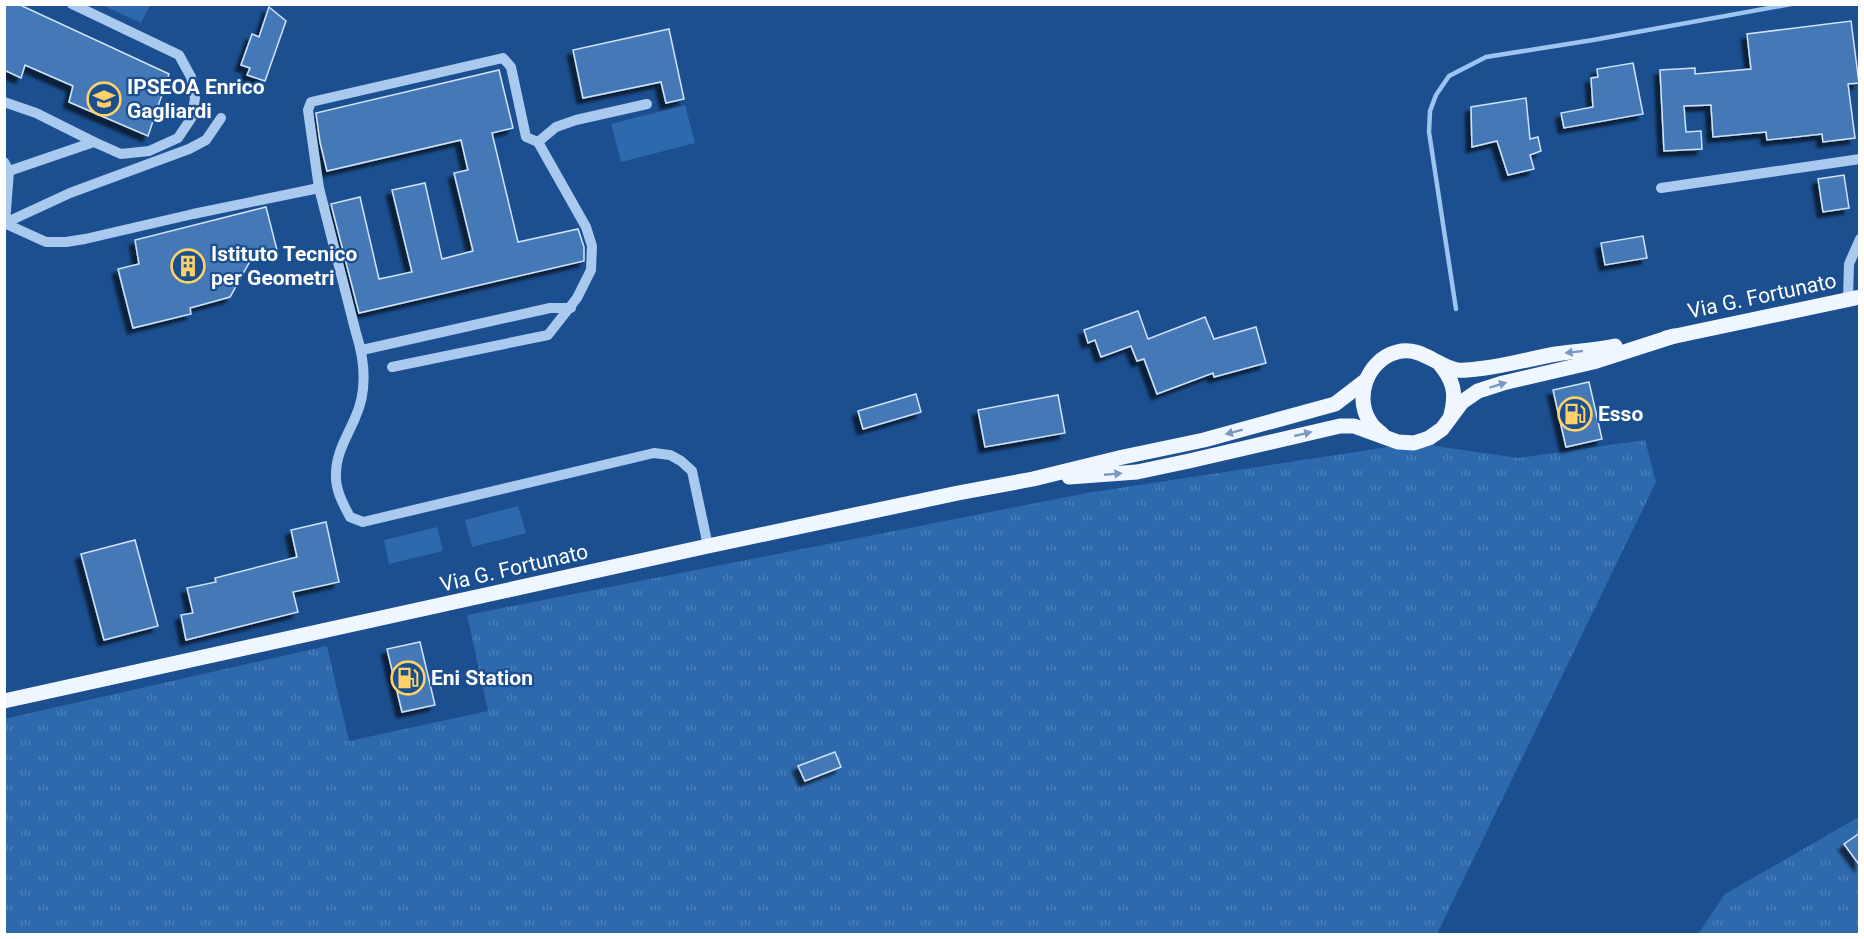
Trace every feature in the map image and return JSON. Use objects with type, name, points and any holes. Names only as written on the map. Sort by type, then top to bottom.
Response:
[{"type":"main road","name":"Via G. Fortunato","points":[[1674,336],[1854,298]]},
{"type":"main road","points":[[1384,436],[1372,426],[1365,412],[1362,396],[1365,381],[1373,368],[1384,358],[1397,352],[1412,351],[1426,355],[1458,370],[1486,368],[1557,354],[1589,351],[1674,336]]},
{"type":"main road","points":[[1033,479],[1137,472],[1340,426],[1354,426],[1398,442],[1414,443],[1429,438],[1442,429],[1462,402],[1478,391],[1593,362],[1674,336]]},
{"type":"main road","points":[[1439,363],[1448,374],[1454,388],[1455,402],[1450,417]]},
{"type":"main road","points":[[1033,479],[1123,456],[1204,440],[1335,404],[1365,381]]},
{"type":"main road","name":"Via G. Fortunato","points":[[4,701],[708,546],[1033,479]]},
{"type":"street","points":[[4,102],[36,113],[121,154],[149,151],[178,138],[192,117],[195,98],[191,76],[179,55],[72,4]]},
{"type":"street","points":[[392,367],[548,335],[571,308],[591,270],[592,246],[585,227],[538,142],[526,137],[511,67],[503,58],[311,102],[308,110],[319,188],[362,350],[365,375],[363,394],[356,417],[338,454],[335,476],[341,500],[350,518],[363,522],[654,453],[670,455],[692,471],[708,546]]},
{"type":"street","points":[[538,142],[556,127],[576,120],[647,104]]},
{"type":"street","points":[[5,223],[70,193],[189,149],[206,140],[221,118]]},
{"type":"street","points":[[5,223],[7,166],[94,142]]},
{"type":"street","points":[[1660,188],[1860,159]]},
{"type":"street","points":[[5,223],[46,242],[66,242],[319,188]]},
{"type":"street","points":[[1854,298],[1850,264],[1860,239]]},
{"type":"street","points":[[362,350],[550,308],[571,308]]},
{"type":"green space","points":[[102,5],[150,5],[141,23]]},
{"type":"green space","points":[[685,105],[695,143],[621,162],[611,124]]},
{"type":"green space","points":[[1645,440],[1656,482],[1437,934],[5,934],[4,719],[327,646],[349,741],[488,711],[467,615],[1087,493],[1414,443],[1519,458]]},
{"type":"green space","points":[[518,506],[526,533],[472,547],[465,520]]},
{"type":"green space","points":[[437,527],[443,551],[389,564],[384,540]]},
{"type":"green space","points":[[1859,817],[1859,934],[1698,934],[1725,894]]},
{"type":"building","points":[[4,4],[18,4],[169,74],[148,136],[69,102],[73,86],[25,65],[21,78],[4,70]]},
{"type":"building","points":[[269,7],[286,21],[265,81],[247,75],[250,68],[241,65],[252,34],[259,37]]},
{"type":"building","points":[[1851,21],[1859,83],[1848,84],[1855,138],[1823,142],[1822,134],[1767,140],[1766,132],[1713,137],[1711,105],[1684,106],[1686,132],[1701,131],[1702,149],[1664,151],[1660,70],[1695,68],[1695,74],[1751,69],[1747,34]]},
{"type":"building","points":[[669,29],[684,99],[666,103],[661,82],[583,98],[573,50]]},
{"type":"building","points":[[1633,63],[1643,114],[1564,128],[1561,113],[1593,107],[1591,78],[1598,77],[1597,69]]},
{"type":"building","points":[[499,70],[513,128],[492,133],[518,242],[578,229],[584,247],[584,261],[359,313],[331,204],[360,197],[379,279],[412,272],[392,190],[425,183],[442,259],[473,251],[454,173],[468,170],[461,140],[327,171],[316,113]]},
{"type":"building","points":[[1526,98],[1530,139],[1538,137],[1541,151],[1530,155],[1534,169],[1508,175],[1497,141],[1472,147],[1471,107]]},
{"type":"building","points":[[1844,175],[1849,208],[1823,212],[1818,179]]},
{"type":"building","name":"Istituto Tecnico per Geometri","points":[[266,207],[277,250],[253,256],[230,297],[190,308],[191,314],[133,328],[118,269],[139,264],[135,240]]},
{"type":"building","points":[[1643,236],[1647,258],[1605,265],[1601,243]]},
{"type":"building","points":[[1138,311],[1148,339],[1205,317],[1214,339],[1256,327],[1266,363],[1214,377],[1213,373],[1157,394],[1144,359],[1137,361],[1131,346],[1101,357],[1095,340],[1088,343],[1084,330]]},
{"type":"building","points":[[1589,382],[1602,439],[1566,447],[1553,390]]},
{"type":"building","points":[[916,394],[921,412],[863,429],[858,411]]},
{"type":"building","points":[[1058,395],[1065,433],[985,447],[978,410]]},
{"type":"building","points":[[326,522],[339,582],[293,592],[298,612],[186,640],[181,615],[193,613],[187,588],[216,582],[215,578],[297,557],[291,530]]},
{"type":"building","points":[[135,540],[158,626],[104,640],[81,554]]},
{"type":"building","points":[[420,642],[435,705],[402,712],[387,649]]},
{"type":"building","points":[[835,752],[841,767],[805,781],[798,766]]},
{"type":"building","points":[[1860,833],[1860,866],[1844,844]]},
{"type":"waterway","points":[[1456,309],[1429,132],[1430,111],[1436,95],[1449,76],[1486,57],[1791,4]]},
{"type":"place","name":"IPSEOA Enrico Gagliardi","points":[[104,99]]},
{"type":"place","name":"Istituto Tecnico per Geometri","points":[[188,266]]},
{"type":"place","name":"Esso","points":[[1575,414]]},
{"type":"place","name":"Eni Station","points":[[408,678]]}]
